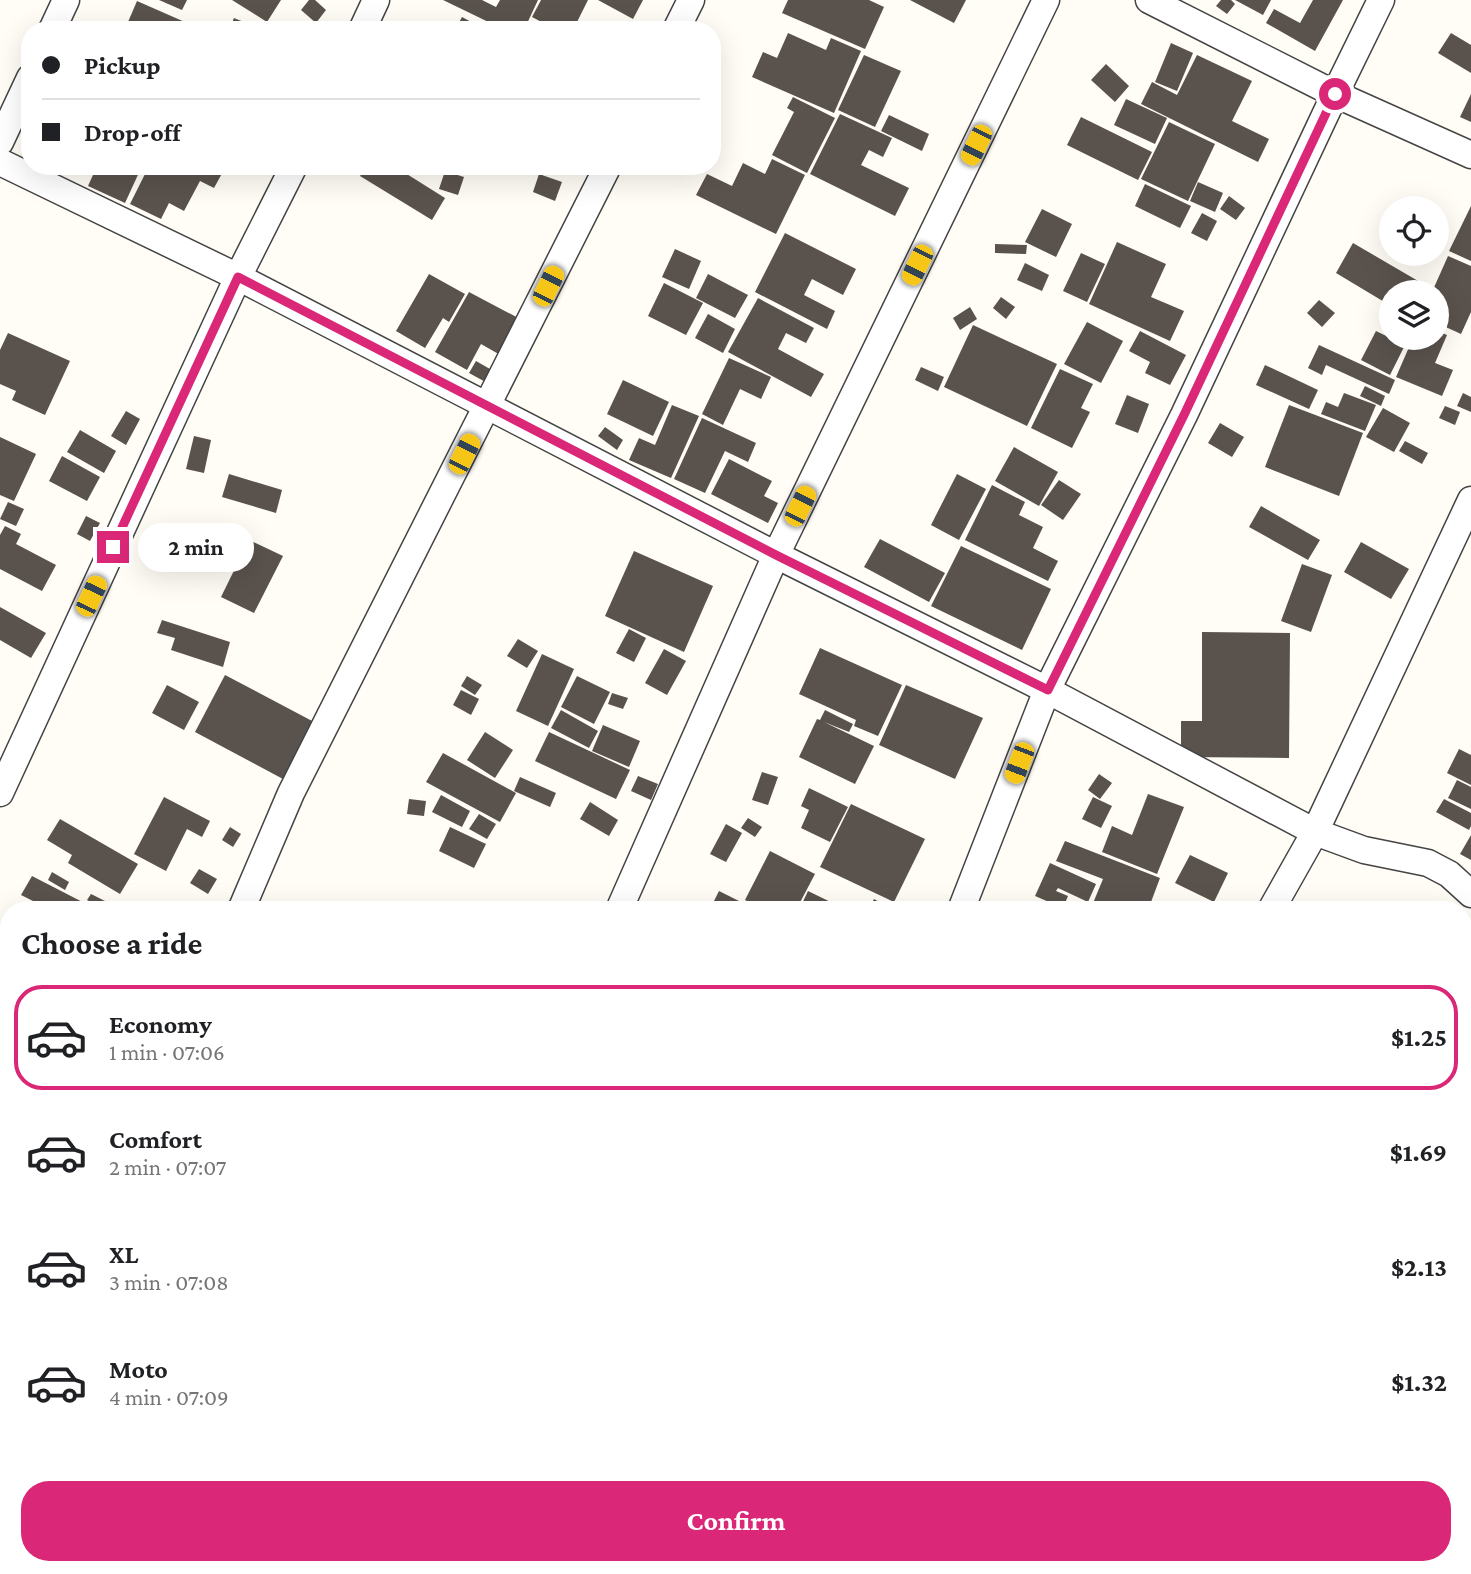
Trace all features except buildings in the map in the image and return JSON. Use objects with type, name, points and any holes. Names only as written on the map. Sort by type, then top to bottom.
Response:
[{"type":"street","points":[[56,21],[66,0]]},
{"type":"street","points":[[366,21],[376,0]]},
{"type":"street","points":[[680,21],[691,0]]},
{"type":"street","points":[[623,901],[776,555],[1046,0]]},
{"type":"street","points":[[1149,0],[1335,94],[1471,155]]},
{"type":"street","points":[[965,901],[1048,690],[1184,415],[1381,0]]},
{"type":"street","points":[[0,142],[21,97]]},
{"type":"street","points":[[0,162],[21,172]]},
{"type":"street","points":[[27,175],[238,277],[776,555],[1048,690],[1315,832],[1364,850],[1428,863],[1449,874],[1471,894]]},
{"type":"street","points":[[0,793],[238,277],[289,175]]},
{"type":"street","points":[[245,901],[291,793],[604,175]]},
{"type":"street","points":[[1277,901],[1315,832],[1471,499]]},
{"type":"route","points":[[113,547],[238,277],[776,555],[1048,690],[1184,415],[1335,94]]}]
